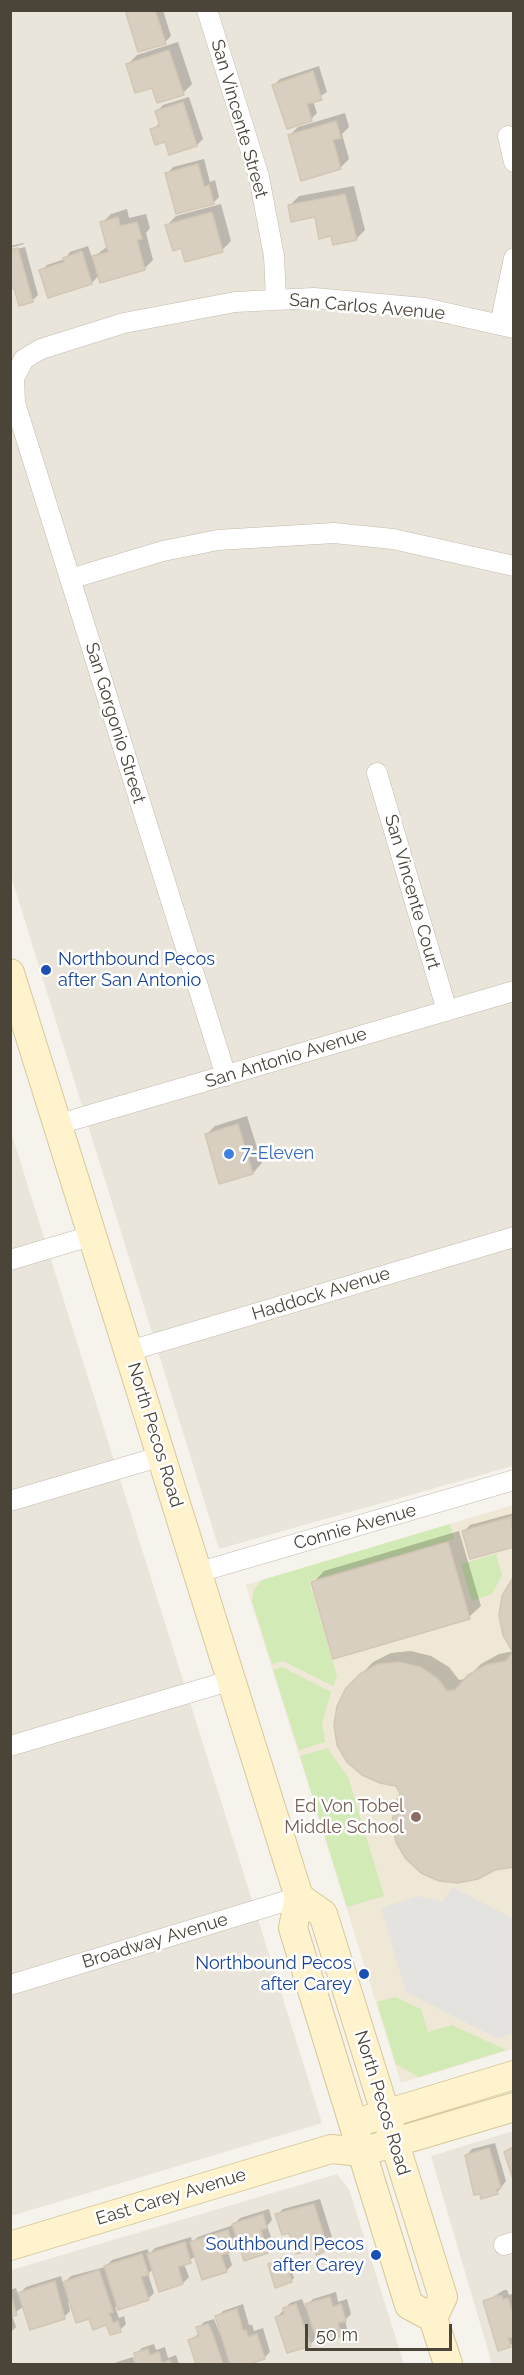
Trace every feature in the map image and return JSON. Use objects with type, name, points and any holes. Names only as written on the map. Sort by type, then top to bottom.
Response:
[{"type":"main road","name":"North Pecos Road","points":[[10,973],[16,1013],[59,1124],[229,1681],[298,1897],[292,1928],[410,2305],[433,2318],[443,2298],[323,1914],[298,1897]]},
{"type":"main road","points":[[331,2149],[353,2123],[513,2075]]},
{"type":"main road","name":"East Carey Avenue","points":[[10,2246],[331,2149],[362,2152],[513,2107]]},
{"type":"main road","points":[[433,2318],[443,2363]]},
{"type":"street","name":"San Vincente Street","points":[[207,10],[259,177],[274,256],[276,299]]},
{"type":"street","points":[[508,136],[513,162]]},
{"type":"street","points":[[507,326],[513,258]]},
{"type":"street","name":"San Carlos Avenue","points":[[18,369],[24,359],[40,349],[124,322],[235,302],[314,298],[424,308],[507,326]]},
{"type":"street","name":"San Gorgonio Street","points":[[18,369],[14,378],[15,403],[226,1076]]},
{"type":"street","points":[[70,579],[163,551],[218,540],[334,533],[393,539],[513,566]]},
{"type":"street","name":"San Vincente Court","points":[[377,774],[447,1011]]},
{"type":"street","name":"San Antonio Avenue","points":[[59,1124],[513,991]]},
{"type":"street","points":[[10,1260],[94,1235]]},
{"type":"street","name":"Haddock Avenue","points":[[129,1351],[513,1237]]},
{"type":"street","points":[[10,1501],[162,1456]]},
{"type":"street","name":"Connie Avenue","points":[[196,1573],[513,1480]]},
{"type":"street","points":[[10,1746],[229,1681]]},
{"type":"street","name":"Broadway Avenue","points":[[10,1986],[298,1897]]},
{"type":"shaded area","points":[[10,11],[513,11],[513,1466],[219,1549],[11,876]]},
{"type":"shaded area","points":[[10,1129],[322,2123],[11,2216],[10,2216]]},
{"type":"shaded area","name":"Ed Von Tobel Middle School","points":[[513,1505],[513,2049],[401,2083],[246,1585]]},
{"type":"shaded area","points":[[452,1887],[513,1918],[513,2033],[497,2038],[406,1992],[381,1908],[418,1896],[443,1902]]},
{"type":"shaded area","points":[[513,2131],[513,2364],[492,2364],[431,2156]]},
{"type":"shaded area","points":[[337,2174],[349,2189],[404,2364],[11,2364],[11,2270]]},
{"type":"green space","points":[[450,1524],[454,1539],[309,1581],[337,1676],[333,1686],[283,1661],[272,1664],[252,1601],[254,1590],[262,1580]]},
{"type":"green space","points":[[496,1554],[502,1575],[492,1594],[472,1601],[461,1564]]},
{"type":"green space","points":[[282,1667],[331,1692],[322,1723],[325,1742],[299,1750],[273,1670]]},
{"type":"green space","points":[[327,1748],[348,1777],[384,1896],[347,1907],[300,1756]]},
{"type":"green space","points":[[395,1997],[421,2009],[428,2032],[452,2025],[506,2050],[419,2077],[396,2064],[377,2002]]},
{"type":"building","points":[[125,10],[155,10],[166,44],[138,52]]},
{"type":"building","points":[[169,50],[184,95],[157,103],[152,88],[135,93],[126,64]]},
{"type":"building","points":[[313,71],[322,100],[307,104],[312,121],[287,129],[272,85]]},
{"type":"building","points":[[183,102],[197,146],[169,155],[165,142],[155,145],[150,129],[160,126],[155,111]]},
{"type":"building","points":[[336,121],[341,138],[333,140],[341,169],[301,181],[288,135]]},
{"type":"building","points":[[198,164],[204,187],[209,185],[214,204],[176,214],[165,173]]},
{"type":"building","points":[[345,194],[357,240],[333,245],[331,236],[319,239],[315,217],[291,222],[288,205]]},
{"type":"building","points":[[212,212],[223,252],[185,262],[181,248],[173,251],[165,225]]},
{"type":"building","points":[[118,217],[120,226],[137,222],[142,239],[137,240],[145,270],[100,283],[92,256],[108,252],[100,222]]},
{"type":"building","points":[[18,248],[33,302],[19,306],[14,288],[10,289],[10,250]]},
{"type":"building","points":[[82,251],[92,284],[48,298],[39,270],[64,262],[63,258]]},
{"type":"building","name":"7-Eleven","points":[[238,1124],[253,1174],[219,1184],[205,1134]]},
{"type":"building","points":[[511,1517],[514,1547],[470,1559],[462,1531]]},
{"type":"building","points":[[448,1542],[470,1619],[333,1659],[311,1582]]},
{"type":"building","points":[[514,1576],[514,1867],[495,1870],[478,1879],[458,1883],[439,1881],[421,1873],[406,1859],[396,1842],[392,1823],[395,1803],[400,1794],[396,1786],[380,1783],[362,1775],[347,1762],[337,1745],[334,1725],[337,1706],[346,1688],[360,1674],[378,1664],[399,1662],[420,1667],[437,1678],[447,1691],[455,1690],[468,1675],[486,1665],[506,1661],[513,1652],[503,1635],[499,1615],[502,1596]]},
{"type":"building","points":[[514,2147],[514,2182],[504,2152]]},
{"type":"building","points":[[489,2148],[501,2188],[496,2189],[498,2194],[481,2199],[480,2194],[474,2195],[465,2155]]},
{"type":"building","points":[[314,2204],[327,2245],[323,2246],[324,2252],[316,2255],[314,2249],[296,2254],[289,2233],[282,2235],[275,2214]]},
{"type":"building","points":[[263,2214],[267,2228],[261,2230],[268,2253],[244,2261],[232,2224]]},
{"type":"building","points":[[228,2230],[235,2251],[221,2255],[227,2272],[202,2280],[190,2242]]},
{"type":"building","points":[[185,2242],[191,2263],[178,2267],[183,2284],[159,2292],[147,2254]]},
{"type":"building","points":[[142,2254],[149,2275],[141,2277],[149,2300],[118,2310],[104,2266]]},
{"type":"building","points":[[284,2258],[292,2282],[275,2288],[268,2264]]},
{"type":"building","points":[[99,2270],[113,2312],[109,2313],[113,2323],[118,2321],[121,2332],[110,2335],[106,2325],[93,2330],[89,2319],[76,2323],[63,2282]]},
{"type":"building","points":[[55,2281],[65,2319],[30,2330],[18,2293]]},
{"type":"building","points":[[10,2293],[17,2315],[10,2317]]},
{"type":"building","points":[[502,2296],[503,2300],[508,2298],[514,2318],[514,2337],[508,2338],[511,2347],[498,2351],[483,2301]]},
{"type":"building","points":[[330,2297],[333,2307],[341,2304],[346,2321],[338,2323],[342,2336],[318,2344],[305,2304]]},
{"type":"building","points":[[296,2304],[311,2346],[287,2353],[275,2317],[284,2314],[283,2308]]},
{"type":"building","points":[[237,2309],[243,2331],[246,2330],[248,2337],[257,2334],[265,2359],[249,2364],[230,2364],[215,2316]]},
{"type":"building","points":[[208,2324],[223,2364],[196,2364],[188,2340],[199,2336],[196,2327]]},
{"type":"building","points":[[148,2349],[150,2355],[159,2352],[162,2363],[170,2360],[171,2364],[136,2364],[134,2353]]},
{"type":"place","name":"Northbound Pecos after San Antonio","points":[[46,970]]},
{"type":"place","name":"7-Eleven","points":[[229,1154]]},
{"type":"place","name":"Ed Von Tobel Middle School","points":[[416,1817]]},
{"type":"place","name":"Northbound Pecos after Carey","points":[[364,1974]]},
{"type":"place","name":"Southbound Pecos after Carey","points":[[376,2255]]}]
